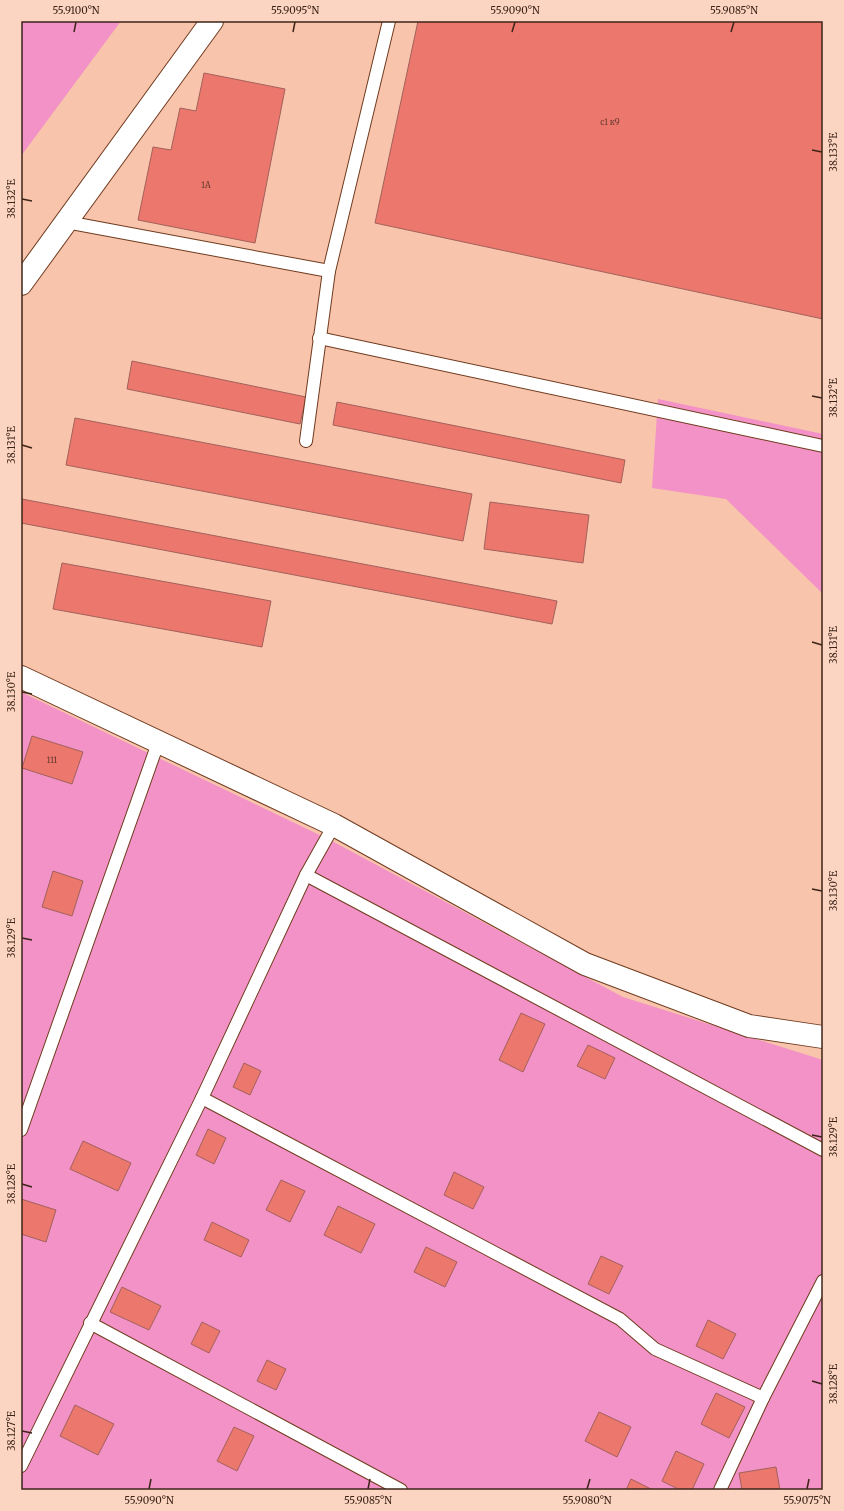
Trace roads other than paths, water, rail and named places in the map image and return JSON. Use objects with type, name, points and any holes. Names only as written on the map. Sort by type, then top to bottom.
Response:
[{"type":"street","points":[[21,284],[212,21]]},
{"type":"street","points":[[21,677],[334,825],[584,964],[749,1026],[823,1038]]},
{"type":"lane","points":[[306,440],[329,271],[390,21]]},
{"type":"lane","points":[[66,222],[329,271]]},
{"type":"lane","points":[[319,338],[823,446]]},
{"type":"lane","points":[[21,1130],[158,742]]},
{"type":"lane","points":[[21,1466],[202,1098],[306,875],[334,825]]},
{"type":"lane","points":[[306,875],[823,1150]]},
{"type":"lane","points":[[202,1098],[620,1319],[655,1349],[764,1398]]},
{"type":"lane","points":[[720,1490],[823,1280]]},
{"type":"lane","points":[[90,1323],[401,1490]]}]
